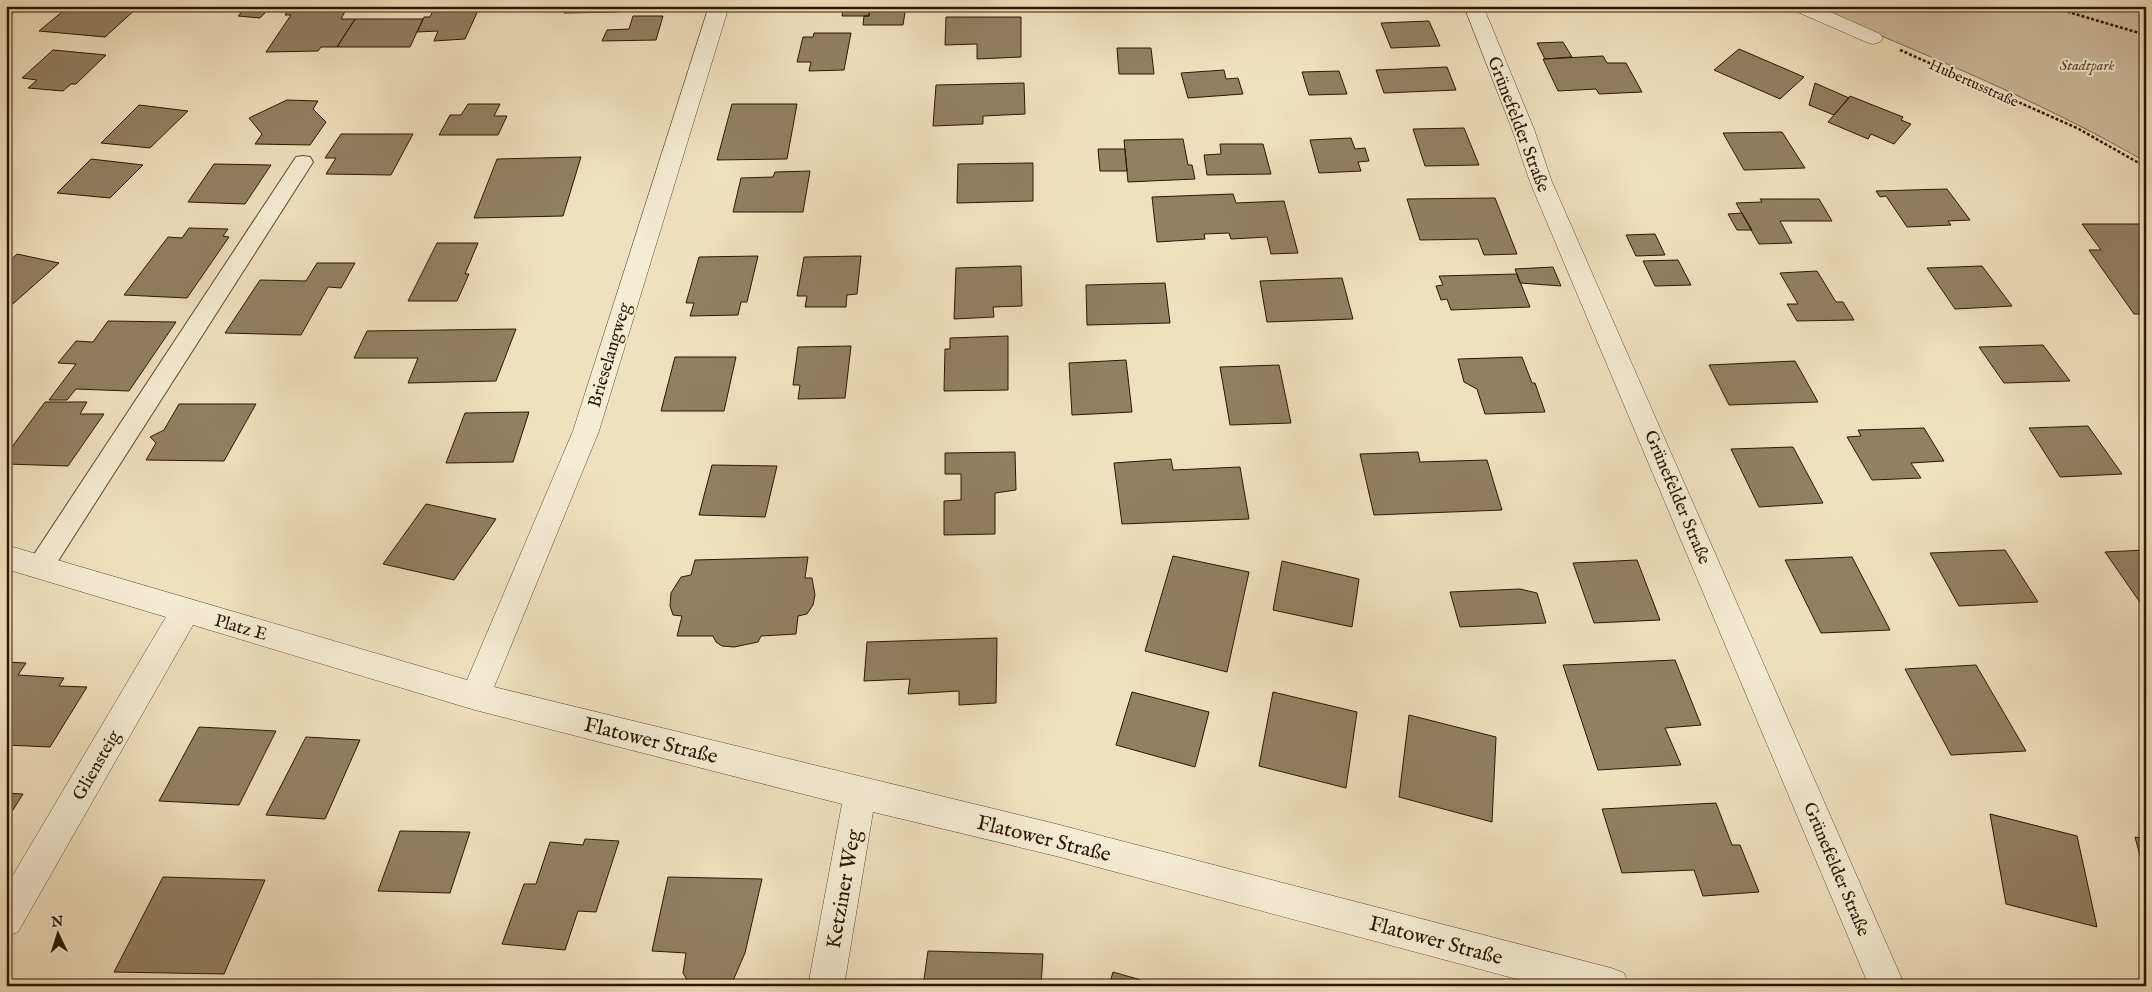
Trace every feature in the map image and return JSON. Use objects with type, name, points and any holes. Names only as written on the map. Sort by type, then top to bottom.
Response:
[{"type":"street","points":[[6,10],[10,6]]},
{"type":"street","name":"Brieselangweg","points":[[475,696],[586,430],[719,6]]},
{"type":"street","name":"Grünefelder Straße","points":[[1473,6],[1523,129],[1541,182],[1887,986]]},
{"type":"street","points":[[1800,6],[1873,38]]},
{"type":"street","name":"Platz E","points":[[6,557],[475,696]]},
{"type":"street","name":"Gliensteig","points":[[6,920],[186,611]]},
{"type":"street","name":"Flatower Straße","points":[[475,696],[860,793],[1056,840],[1611,986]]},
{"type":"street","name":"Ketziner Weg","points":[[826,986],[860,793]]},
{"type":"lane","points":[[40,568],[303,162]]},
{"type":"path","points":[[2048,6],[2146,35]]},
{"type":"path","name":"Hubertusstraße","points":[[1873,38],[2077,128],[2146,167]]},
{"type":"green space","name":"Stadtpark","points":[[1810,6],[2146,6],[2146,162],[2106,139],[2023,98]]},
{"type":"building","points":[[69,6],[137,8],[105,37],[39,31]]},
{"type":"building","points":[[217,6],[272,6],[260,18],[238,16],[242,12],[214,9]]},
{"type":"building","points":[[291,6],[348,6],[341,19],[355,19],[337,47],[321,47],[318,51],[266,52],[291,15],[285,15]]},
{"type":"building","points":[[435,6],[480,6],[465,39],[434,41],[438,31],[417,32],[424,17],[430,17]]},
{"type":"building","points":[[567,6],[621,6],[619,12],[564,13]]},
{"type":"building","points":[[844,6],[870,6],[869,16],[842,16]]},
{"type":"building","points":[[870,6],[906,6],[903,25],[863,25],[864,16],[869,16]]},
{"type":"building","points":[[633,16],[663,16],[656,40],[602,41],[607,30],[629,29]]},
{"type":"building","points":[[946,17],[1021,17],[1021,57],[977,59],[977,44],[945,45]]},
{"type":"building","points":[[355,19],[423,19],[410,47],[337,47]]},
{"type":"building","points":[[1429,21],[1440,46],[1391,48],[1381,23]]},
{"type":"building","points":[[814,33],[851,33],[844,70],[809,71],[811,62],[797,62],[803,37],[813,37]]},
{"type":"building","points":[[1563,42],[1572,57],[1545,59],[1537,43]]},
{"type":"building","points":[[1117,48],[1151,48],[1154,74],[1119,74]]},
{"type":"building","points":[[1739,49],[1804,77],[1780,99],[1714,70]]},
{"type":"building","points":[[53,50],[106,55],[76,84],[71,84],[63,91],[28,88],[37,80],[22,78]]},
{"type":"building","points":[[1603,56],[1607,63],[1626,63],[1642,92],[1599,94],[1596,89],[1558,91],[1543,59]]},
{"type":"building","points":[[1447,67],[1456,90],[1384,93],[1376,70]]},
{"type":"building","points":[[1224,70],[1226,79],[1238,78],[1243,94],[1188,98],[1181,73]]},
{"type":"building","points":[[1339,71],[1347,94],[1309,95],[1302,72]]},
{"type":"building","points":[[1024,83],[1025,114],[983,116],[983,124],[933,126],[936,85]]},
{"type":"building","points":[[1815,83],[1849,98],[1834,115],[1809,105]]},
{"type":"building","points":[[1850,96],[1903,117],[1901,120],[1911,124],[1894,144],[1871,134],[1868,139],[1828,122]]},
{"type":"building","points":[[287,100],[318,101],[313,109],[326,122],[310,145],[255,144],[262,134],[249,118]]},
{"type":"building","points":[[468,104],[500,104],[494,116],[507,116],[498,135],[439,135],[450,115],[461,115]]},
{"type":"building","points":[[732,104],[797,104],[787,159],[717,160]]},
{"type":"building","points":[[139,105],[188,111],[150,148],[101,143]]},
{"type":"building","points":[[1464,128],[1479,165],[1425,166],[1413,129]]},
{"type":"building","points":[[1782,132],[1805,168],[1744,170],[1723,133]]},
{"type":"building","points":[[341,134],[413,134],[391,175],[326,174],[336,158],[325,158]]},
{"type":"building","points":[[1351,138],[1355,149],[1365,148],[1369,161],[1358,162],[1361,171],[1319,173],[1310,140]]},
{"type":"building","points":[[1183,139],[1188,165],[1192,165],[1195,179],[1128,182],[1124,140]]},
{"type":"building","points":[[1220,144],[1263,144],[1271,174],[1207,175],[1204,155],[1221,154]]},
{"type":"building","points":[[1098,149],[1125,149],[1127,171],[1100,171]]},
{"type":"building","points":[[581,157],[563,216],[474,218],[497,159]]},
{"type":"building","points":[[91,159],[143,165],[110,198],[57,193]]},
{"type":"building","points":[[1033,163],[1033,201],[957,203],[958,164]]},
{"type":"building","points":[[214,164],[271,165],[245,204],[188,202]]},
{"type":"building","points":[[810,171],[803,212],[733,212],[741,178],[773,177],[775,172]]},
{"type":"building","points":[[1947,189],[1970,220],[1948,221],[1951,225],[1907,227],[1886,196],[1880,197],[1876,191]]},
{"type":"building","points":[[1233,194],[1236,203],[1284,201],[1298,253],[1271,254],[1267,237],[1231,239],[1229,233],[1204,234],[1205,239],[1157,242],[1152,197]]},
{"type":"building","points":[[1495,198],[1517,254],[1484,255],[1478,239],[1420,240],[1407,199]]},
{"type":"building","points":[[1760,199],[1819,199],[1832,221],[1780,221],[1792,243],[1759,244],[1736,203],[1762,202]]},
{"type":"building","points":[[1742,213],[1752,230],[1737,230],[1728,214]]},
{"type":"building","points":[[2082,224],[2146,224],[2146,314],[2134,314],[2089,250],[2101,250]]},
{"type":"building","points":[[189,228],[228,229],[223,236],[229,237],[187,298],[124,295],[168,237],[182,238]]},
{"type":"building","points":[[1655,234],[1665,255],[1636,256],[1626,235]]},
{"type":"building","points":[[437,243],[478,243],[465,274],[469,274],[457,301],[408,301]]},
{"type":"building","points":[[17,254],[59,263],[6,310],[6,264]]},
{"type":"building","points":[[758,256],[747,302],[741,302],[738,315],[690,316],[694,303],[686,303],[699,257]]},
{"type":"building","points":[[861,256],[857,294],[847,295],[846,307],[805,307],[807,296],[797,296],[804,257]]},
{"type":"building","points":[[1678,260],[1691,285],[1655,286],[1643,261]]},
{"type":"building","points":[[317,263],[355,263],[341,288],[328,287],[301,335],[225,333],[260,280],[306,281]]},
{"type":"building","points":[[1021,266],[1022,306],[993,307],[994,317],[954,319],[956,268]]},
{"type":"building","points":[[1982,266],[2012,306],[1955,309],[1927,268]]},
{"type":"building","points":[[1553,267],[1561,286],[1520,283],[1515,269]]},
{"type":"building","points":[[1817,271],[1836,302],[1843,302],[1854,320],[1797,321],[1787,304],[1798,304],[1780,273]]},
{"type":"building","points":[[1517,274],[1530,307],[1451,310],[1447,299],[1441,300],[1436,286],[1443,285],[1439,276]]},
{"type":"building","points":[[1342,278],[1353,319],[1267,322],[1260,281]]},
{"type":"building","points":[[1165,283],[1170,323],[1087,325],[1086,285]]},
{"type":"building","points":[[108,321],[176,322],[129,391],[76,389],[67,400],[49,400],[76,364],[58,363],[76,341],[93,342]]},
{"type":"building","points":[[516,329],[496,381],[408,383],[418,358],[354,358],[367,331]]},
{"type":"building","points":[[1008,336],[1008,390],[944,391],[945,349],[950,349],[950,338]]},
{"type":"building","points":[[2043,345],[2070,381],[2004,383],[1979,347]]},
{"type":"building","points":[[851,346],[845,398],[798,399],[800,385],[793,385],[798,347]]},
{"type":"building","points":[[675,357],[736,357],[724,411],[661,411]]},
{"type":"building","points":[[1522,357],[1532,383],[1535,383],[1545,412],[1485,414],[1477,389],[1464,382],[1458,359]]},
{"type":"building","points":[[1126,360],[1132,412],[1072,415],[1069,363]]},
{"type":"building","points":[[1795,361],[1818,402],[1729,405],[1709,365]]},
{"type":"building","points":[[1279,365],[1291,423],[1230,425],[1220,367]]},
{"type":"building","points":[[45,402],[87,402],[80,414],[104,414],[68,466],[6,464],[6,455]]},
{"type":"building","points":[[179,404],[256,404],[224,461],[146,460],[156,443],[150,437],[164,430]]},
{"type":"building","points":[[529,412],[513,462],[446,463],[465,413]]},
{"type":"building","points":[[2088,426],[2122,474],[2060,477],[2029,428]]},
{"type":"building","points":[[1924,428],[1944,461],[1911,463],[1921,478],[1872,480],[1847,437],[1861,436],[1858,430]]},
{"type":"building","points":[[1793,447],[1823,503],[1759,507],[1731,449]]},
{"type":"building","points":[[1015,452],[1016,490],[995,493],[995,534],[944,535],[944,501],[961,500],[961,474],[945,474],[945,453]]},
{"type":"building","points":[[1418,452],[1420,462],[1487,460],[1502,510],[1374,515],[1360,454]]},
{"type":"building","points":[[1171,459],[1173,470],[1240,467],[1249,519],[1122,524],[1114,463]]},
{"type":"building","points":[[712,465],[777,466],[765,517],[699,515]]},
{"type":"building","points":[[426,504],[496,519],[454,580],[383,564]]},
{"type":"building","points":[[2005,550],[2038,602],[1959,606],[1930,553]]},
{"type":"building","points":[[2146,550],[2146,611],[2105,552]]},
{"type":"building","points":[[1173,556],[1249,572],[1227,672],[1145,651]]},
{"type":"building","points":[[808,557],[805,578],[812,578],[815,595],[813,605],[807,614],[798,616],[796,634],[761,636],[758,642],[734,647],[722,646],[716,642],[713,636],[677,636],[682,616],[673,615],[670,606],[671,593],[681,577],[691,575],[695,560]]},
{"type":"building","points":[[1852,557],[1890,630],[1821,633],[1785,560]]},
{"type":"building","points":[[1637,560],[1660,620],[1594,623],[1573,563]]},
{"type":"building","points":[[1282,561],[1359,579],[1352,627],[1273,610]]},
{"type":"building","points":[[1520,589],[1537,593],[1546,623],[1460,627],[1450,592]]},
{"type":"building","points":[[997,638],[996,703],[959,705],[959,691],[908,694],[910,679],[864,681],[867,642]]},
{"type":"building","points":[[1675,660],[1701,725],[1665,728],[1681,765],[1598,770],[1563,665]]},
{"type":"building","points":[[6,662],[26,663],[18,675],[64,678],[59,686],[87,687],[50,747],[6,745],[8,733],[6,733]]},
{"type":"building","points":[[1976,665],[2026,751],[1951,755],[1905,669]]},
{"type":"building","points":[[1132,692],[1209,712],[1195,767],[1116,745]]},
{"type":"building","points":[[1273,692],[1357,712],[1346,788],[1259,766]]},
{"type":"building","points":[[1409,715],[1496,737],[1492,822],[1399,797]]},
{"type":"building","points":[[199,727],[276,731],[239,805],[159,801]]},
{"type":"building","points":[[306,737],[360,740],[325,819],[266,815]]},
{"type":"building","points":[[6,793],[23,794],[6,821]]},
{"type":"building","points":[[1716,803],[1732,845],[1740,845],[1759,892],[1703,896],[1694,870],[1622,873],[1602,809]]},
{"type":"building","points":[[1990,814],[2077,836],[2097,927],[2006,904]]},
{"type":"building","points":[[400,831],[470,832],[450,893],[378,891]]},
{"type":"building","points":[[2135,837],[2146,839],[2146,878]]},
{"type":"building","points":[[585,839],[619,841],[596,912],[578,911],[565,950],[502,944],[524,884],[536,884],[550,842],[583,845]]},
{"type":"building","points":[[163,877],[265,880],[224,974],[114,972]]},
{"type":"building","points":[[668,877],[762,879],[745,953],[732,983],[688,982],[683,973],[686,953],[652,951]]},
{"type":"building","points":[[928,951],[1043,954],[1041,986],[923,986]]},
{"type":"building","points":[[1113,972],[1162,986],[1109,986]]}]
